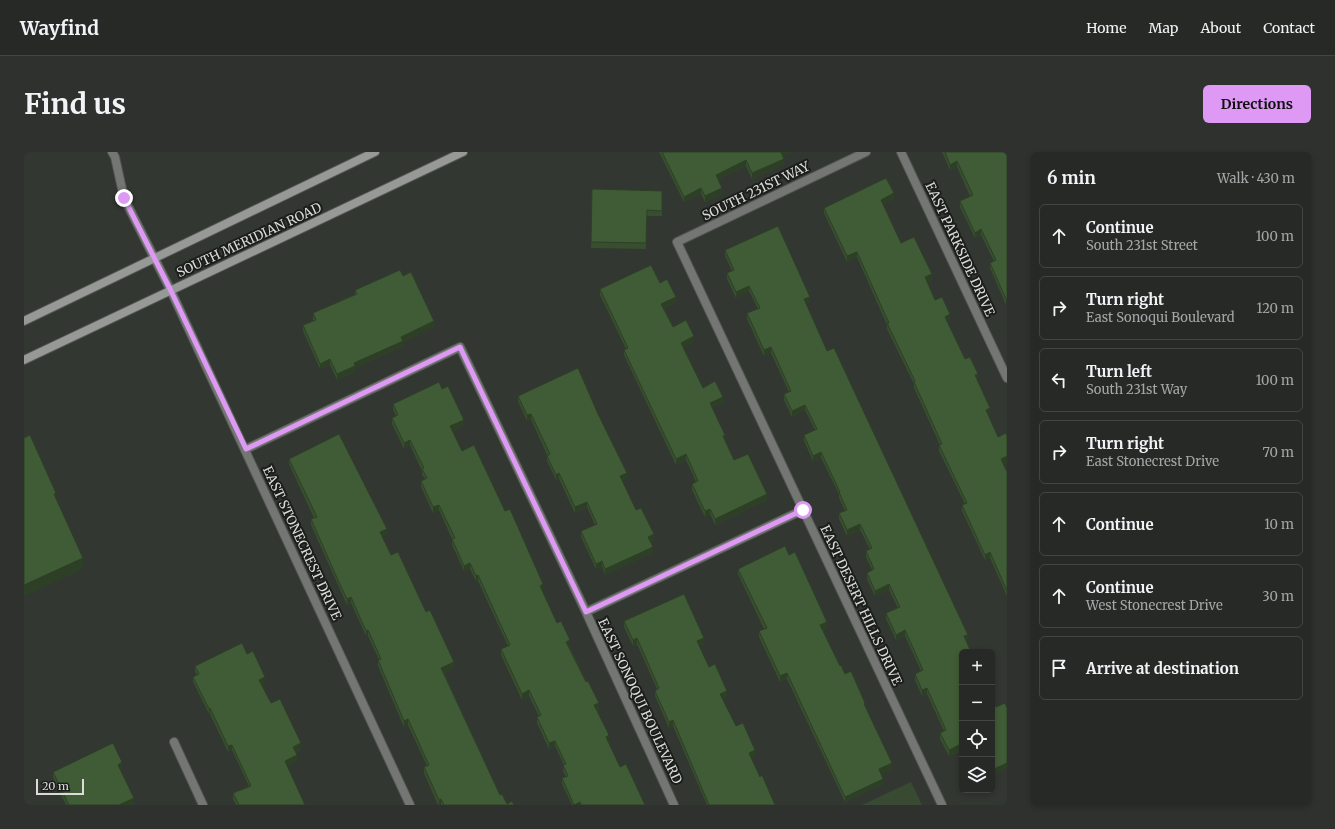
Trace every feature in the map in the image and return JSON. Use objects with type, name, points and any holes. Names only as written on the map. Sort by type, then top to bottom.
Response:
[{"type":"street","name":"SOUTH MERIDIAN ROAD","points":[[24,321],[375,152]]},
{"type":"street","name":"SOUTH MERIDIAN ROAD","points":[[24,360],[463,152]]},
{"type":"street","name":"SOUTH 231ST WAY","points":[[677,242],[866,152]]},
{"type":"street","name":"EAST PARKSIDE DRIVE","points":[[901,152],[1007,378]]},
{"type":"street","name":"EAST STONECREST DRIVE","points":[[114,154],[124,198],[171,291],[246,449],[410,805]]},
{"type":"street","name":"EAST DESERT HILLS DRIVE","points":[[677,242],[942,805]]},
{"type":"street","name":"EAST SONOQUI BOULEVARD","points":[[246,449],[460,347],[586,612],[674,805]]},
{"type":"street","points":[[586,612],[803,510]]},
{"type":"street","points":[[174,742],[203,805]]},
{"type":"green space","points":[[911,782],[922,805],[862,805]]},
{"type":"building","points":[[662,152],[781,152],[784,159],[752,173],[746,160],[716,175],[722,188],[705,196],[701,188],[684,197]]},
{"type":"building","points":[[945,152],[1007,152],[1007,299],[990,263],[996,260],[981,229],[975,233],[960,201],[973,195],[957,161],[950,165]]},
{"type":"building","points":[[886,178],[894,193],[881,200],[901,243],[914,237],[932,274],[925,277],[935,300],[942,297],[950,314],[945,317],[965,359],[970,357],[978,374],[975,375],[990,408],[986,410],[998,437],[1006,433],[1007,436],[1007,456],[1001,459],[1007,472],[1007,591],[990,552],[985,555],[962,505],[967,503],[939,445],[942,444],[914,382],[915,381],[887,323],[889,323],[857,252],[847,256],[824,208]]},
{"type":"building","points":[[592,189],[662,191],[662,211],[647,210],[646,243],[591,242]]},
{"type":"building","points":[[778,226],[810,297],[804,299],[827,351],[834,348],[968,635],[964,636],[970,649],[959,649],[959,745],[949,750],[940,733],[946,730],[927,688],[922,690],[915,674],[923,670],[905,630],[896,635],[886,613],[900,607],[889,584],[875,591],[867,573],[874,569],[866,551],[872,548],[860,524],[847,530],[839,513],[847,510],[840,492],[821,452],[813,456],[804,435],[817,429],[805,405],[792,411],[784,394],[791,391],[771,347],[764,350],[747,313],[760,308],[749,286],[736,292],[727,273],[734,270],[725,250]]},
{"type":"building","points":[[651,265],[660,283],[667,279],[676,297],[661,304],[673,327],[686,320],[694,336],[681,343],[703,388],[715,381],[723,397],[710,403],[725,435],[723,436],[734,460],[748,454],[767,494],[715,519],[710,509],[705,511],[692,484],[698,481],[686,454],[676,459],[624,350],[628,348],[600,289]]},
{"type":"building","points":[[400,270],[403,276],[411,272],[434,321],[401,337],[403,341],[354,363],[355,366],[337,374],[330,359],[320,364],[303,325],[316,320],[313,313],[357,294],[355,290]]},
{"type":"building","points":[[578,368],[598,414],[627,473],[620,476],[636,510],[641,508],[654,534],[648,537],[653,547],[605,569],[602,561],[596,564],[581,531],[597,524],[587,502],[575,507],[559,473],[556,475],[547,456],[550,454],[531,414],[527,415],[518,396]]},
{"type":"building","points":[[439,382],[442,389],[448,386],[464,420],[450,426],[462,451],[474,445],[505,511],[510,509],[543,584],[540,586],[557,623],[561,621],[570,640],[566,642],[586,682],[588,681],[599,703],[594,705],[609,735],[606,737],[620,767],[626,764],[645,805],[581,805],[580,802],[574,805],[562,778],[568,776],[563,765],[566,764],[555,741],[549,743],[537,717],[541,715],[529,690],[522,694],[501,649],[510,645],[478,575],[476,576],[470,563],[464,566],[452,539],[455,538],[439,505],[433,507],[421,481],[427,478],[422,469],[424,468],[410,440],[404,443],[392,418],[398,415],[393,404]]},
{"type":"building","points":[[339,434],[387,529],[380,532],[391,555],[398,552],[426,612],[430,610],[454,662],[441,668],[500,795],[502,794],[507,804],[512,801],[514,805],[444,805],[441,799],[439,800],[424,767],[429,765],[408,719],[404,721],[378,660],[381,659],[368,630],[366,631],[351,597],[347,599],[338,580],[311,519],[317,517],[289,459]]},
{"type":"building","points":[[30,435],[56,493],[54,494],[83,558],[24,585],[24,438]]},
{"type":"building","points":[[785,546],[789,555],[795,552],[827,622],[820,625],[845,674],[851,671],[865,703],[864,704],[892,763],[879,769],[883,779],[845,797],[787,673],[780,676],[759,631],[767,628],[738,569]]},
{"type":"building","points":[[684,594],[704,638],[697,641],[709,667],[715,664],[727,691],[720,694],[736,726],[743,723],[755,750],[749,753],[760,777],[762,775],[775,805],[709,805],[673,720],[669,722],[655,691],[659,688],[637,638],[633,640],[624,621]]},
{"type":"building","points":[[242,643],[247,654],[253,651],[265,677],[259,680],[271,703],[280,699],[301,743],[293,747],[297,755],[285,761],[305,805],[239,805],[233,793],[251,786],[232,745],[228,746],[193,677],[199,674],[195,666]]},
{"type":"building","points":[[1005,703],[1007,708],[1007,763],[995,769],[995,705],[996,707]]},
{"type":"building","points":[[113,743],[122,762],[118,765],[134,798],[119,805],[69,805],[53,772]]},
{"type":"route","points":[[124,198],[171,291],[246,449],[460,347],[586,612],[803,510]]}]
